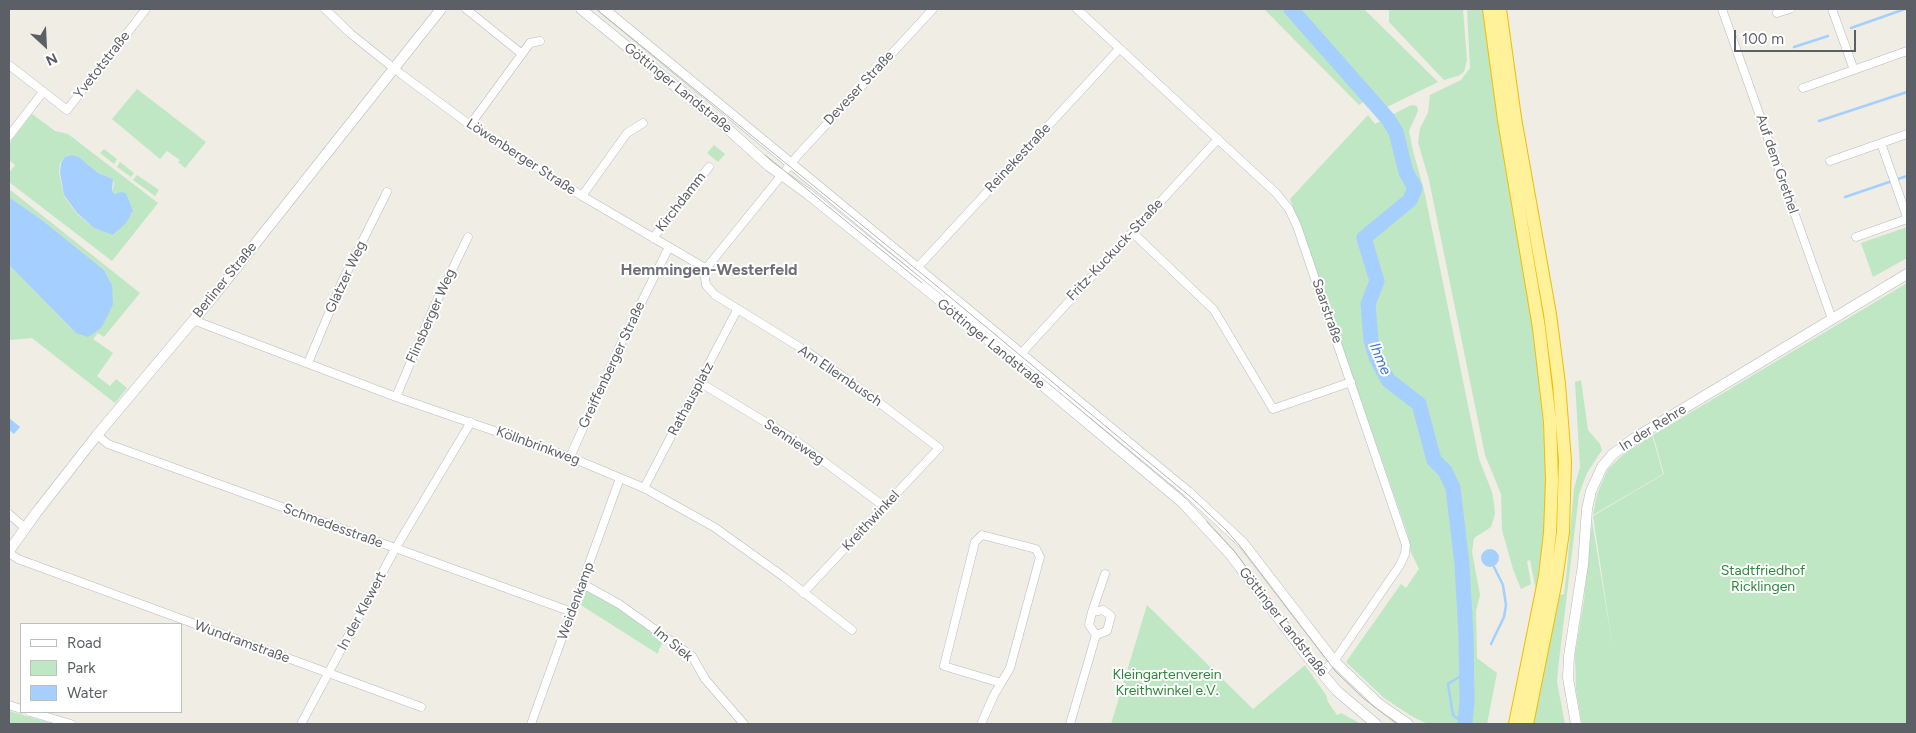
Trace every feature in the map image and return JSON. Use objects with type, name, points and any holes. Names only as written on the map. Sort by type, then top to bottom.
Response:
[{"type":"highway","points":[[1489,9],[1504,120],[1542,345],[1550,422],[1552,480],[1550,533],[1545,576],[1516,724]]},
{"type":"highway","points":[[1500,9],[1515,118],[1550,314],[1559,384],[1565,461],[1563,532],[1556,580],[1527,724]]},
{"type":"street","name":"Yvetotstraße","points":[[9,65],[67,110],[146,9]]},
{"type":"street","name":"Löwenberger Straße","points":[[325,9],[351,34],[470,124],[582,196],[653,238]]},
{"type":"street","name":"Berliner Straße","points":[[9,552],[25,528],[97,435],[124,405],[193,320],[441,9]]},
{"type":"street","points":[[466,9],[522,54]]},
{"type":"street","name":"Göttinger Landstraße","points":[[581,9],[729,130],[769,166],[786,168],[918,267],[1169,475],[1232,531],[1334,661],[1379,704],[1408,724]]},
{"type":"street","name":"Göttinger Landstraße","points":[[604,9],[786,168],[1197,517],[1230,554],[1337,691],[1376,724]]},
{"type":"street","name":"Deveser Straße","points":[[786,168],[933,9]]},
{"type":"street","name":"Saarstraße","points":[[1077,9],[1276,193],[1294,217],[1406,544],[1405,554],[1400,565],[1334,661],[1322,673]]},
{"type":"street","name":"Auf dem Grethel","points":[[1722,9],[1832,319]]},
{"type":"street","points":[[1777,13],[1790,9]]},
{"type":"street","points":[[1832,9],[1854,70]]},
{"type":"street","points":[[470,124],[530,43],[540,41]]},
{"type":"street","name":"Reinekestraße","points":[[918,267],[1119,49]]},
{"type":"street","points":[[1804,88],[1907,51]]},
{"type":"street","points":[[9,136],[43,92]]},
{"type":"street","points":[[582,196],[627,133],[643,123]]},
{"type":"street","points":[[1830,161],[1907,134]]},
{"type":"street","name":"Fritz-Kuckuck-Straße","points":[[1014,362],[1218,139]]},
{"type":"street","points":[[1856,238],[1907,218],[1881,143]]},
{"type":"street","name":"Kirchdamm","points":[[705,268],[653,238],[709,167]]},
{"type":"street","points":[[737,310],[715,296],[706,285],[704,278],[705,268],[786,168]]},
{"type":"street","name":"Glatzer Weg","points":[[308,363],[342,282],[387,192]]},
{"type":"street","points":[[1132,232],[1214,310],[1272,408],[1351,382]]},
{"type":"street","name":"Flinsberger Weg","points":[[396,397],[431,314],[468,237]]},
{"type":"street","name":"Greiffenberger Straße","points":[[570,457],[623,339],[669,247]]},
{"type":"street","name":"In der Rehre","points":[[1576,724],[1568,678],[1569,656],[1583,565],[1587,509],[1591,491],[1602,467],[1622,446],[1907,274]]},
{"type":"street","name":"Rathausplatz","points":[[644,488],[737,310]]},
{"type":"street","name":"Am Ellernbusch","points":[[737,310],[825,364],[939,448]]},
{"type":"street","name":"Köllnbrinkweg","points":[[193,320],[396,397],[570,457],[644,488],[714,527],[852,630]]},
{"type":"street","name":"Sennieweg","points":[[699,382],[795,440],[885,507]]},
{"type":"street","name":"In der Klewert","points":[[302,724],[395,549],[471,422]]},
{"type":"street","name":"Schmedesstraße","points":[[97,435],[108,444],[572,612]]},
{"type":"street","name":"Kreithwinkel","points":[[803,593],[939,448]]},
{"type":"street","name":"Weidenkamp","points":[[531,724],[620,478]]},
{"type":"street","points":[[9,514],[25,528]]},
{"type":"street","points":[[981,724],[1010,668],[1040,557],[1036,549],[982,535],[975,542],[944,666],[1001,683]]},
{"type":"street","name":"Wundramstraße","points":[[9,552],[18,559],[421,707]]},
{"type":"street","points":[[1096,635],[1089,625],[1105,574]]},
{"type":"street","name":"Im Siek","points":[[583,584],[619,604],[692,656],[705,679],[744,724]]},
{"type":"street","points":[[1092,612],[1103,610],[1111,616],[1107,631],[1096,635]]},
{"type":"street","points":[[1070,724],[1096,635]]},
{"type":"street","points":[[33,713],[71,724]]},
{"type":"green space","points":[[1264,9],[1288,9],[1380,112],[1375,115],[1363,102],[1359,105]]},
{"type":"green space","points":[[1293,9],[1364,9],[1438,82],[1383,109]]},
{"type":"green space","points":[[1389,9],[1463,9],[1467,60],[1464,72],[1444,80],[1389,22]]},
{"type":"green space","points":[[1467,9],[1484,9],[1500,131],[1538,358],[1546,463],[1544,532],[1536,590],[1530,560],[1527,561],[1531,584],[1521,589],[1502,530],[1501,494],[1485,455],[1429,180],[1418,142],[1420,128],[1428,113],[1430,95],[1461,80],[1470,68]]},
{"type":"green space","points":[[137,89],[206,142],[185,168],[178,162],[180,160],[167,151],[160,159],[112,119]]},
{"type":"green space","points":[[1411,105],[1417,106],[1418,111],[1409,131],[1413,151],[1424,190],[1479,459],[1492,492],[1494,504],[1495,514],[1491,527],[1474,538],[1472,552],[1480,595],[1476,611],[1477,658],[1497,673],[1487,724],[1467,724],[1468,636],[1460,533],[1457,534],[1465,700],[1462,724],[1428,724],[1413,717],[1384,698],[1346,662],[1401,584],[1406,588],[1419,569],[1410,550],[1407,532],[1290,199],[1368,115],[1375,124]]},
{"type":"green space","points":[[32,114],[55,131],[68,134],[158,203],[112,261],[9,182],[9,173],[15,165],[9,160],[9,144]],"holes":[[[72,155],[79,157],[98,173],[113,179],[112,191],[133,212],[114,235],[94,228],[77,214],[64,196],[59,173],[60,163],[65,157]]]},
{"type":"green space","points":[[714,145],[725,154],[718,162],[707,153]]},
{"type":"green space","points":[[104,149],[117,159],[114,164],[100,153]]},
{"type":"green space","points":[[120,162],[134,173],[131,177],[117,167]]},
{"type":"green space","points":[[137,175],[159,190],[155,196],[133,180]]},
{"type":"green space","points":[[9,189],[140,293],[104,337],[98,333],[93,339],[113,353],[97,376],[110,386],[116,379],[127,388],[115,403],[32,338],[9,340],[9,265],[76,333],[112,285],[104,270],[42,220],[9,197]]},
{"type":"green space","points":[[1907,227],[1907,258],[1873,277],[1861,243]]},
{"type":"green space","name":"Stadtfriedhof Ricklingen","points":[[1907,283],[1907,724],[1582,724],[1576,690],[1575,655],[1584,600],[1592,521],[1613,649],[1593,516],[1664,474],[1653,435]]},
{"type":"green space","points":[[1581,380],[1588,430],[1600,444],[1602,450],[1587,473],[1579,494],[1557,682],[1565,724],[1534,724],[1539,686],[1560,595],[1564,594],[1574,488],[1580,467],[1575,382]]},
{"type":"green space","points":[[1652,435],[1663,474],[1593,515],[1597,494],[1608,469],[1626,452]]},
{"type":"green space","points":[[583,584],[667,637],[658,654],[576,602]]},
{"type":"green space","name":"Kleingartenverein Kreithwinkel e.V.","points":[[1147,605],[1253,709],[1305,665],[1326,695],[1328,702],[1337,715],[1341,713],[1361,724],[1111,724]]},
{"type":"green space","points":[[9,711],[54,724],[9,724]]},
{"type":"water","points":[[72,155],[79,157],[98,173],[113,179],[112,191],[115,194],[126,193],[133,211],[126,223],[113,235],[94,228],[77,213],[64,195],[60,173],[61,163],[65,157]]},
{"type":"water","points":[[9,197],[42,220],[104,270],[112,285],[113,304],[101,328],[88,337],[76,333],[9,265]]},
{"type":"water","points":[[9,418],[20,427],[14,434],[9,430]]},
{"type":"water","points":[[1490,549],[1496,552],[1499,558],[1496,564],[1490,567],[1484,564],[1481,558],[1484,552]]},
{"type":"waterway","name":"Ihme","points":[[1291,9],[1388,119],[1396,132],[1406,172],[1415,188],[1410,200],[1364,238],[1377,281],[1368,304],[1371,340],[1376,357],[1388,380],[1419,404],[1434,460],[1445,471],[1453,488],[1462,564],[1466,636],[1467,700],[1465,724]]},
{"type":"waterway","points":[[1851,28],[1905,9]]},
{"type":"waterway","points":[[1794,47],[1828,36]]},
{"type":"waterway","points":[[1819,121],[1907,92]]},
{"type":"waterway","points":[[1845,197],[1907,176]]},
{"type":"waterway","points":[[1491,644],[1504,617],[1506,605],[1503,585],[1494,567]]},
{"type":"waterway","points":[[1465,724],[1453,715],[1448,684],[1467,672]]},
{"type":"tram line","points":[[596,9],[938,287],[1192,498],[1240,546],[1336,672],[1363,698],[1397,724]]},
{"type":"tram line","points":[[765,155],[922,283]]},
{"type":"tram line","points":[[1207,522],[1234,551],[1314,657],[1327,669]]},
{"type":"district","name":"Hemmingen-Westerfeld","points":[[709,270]]}]
